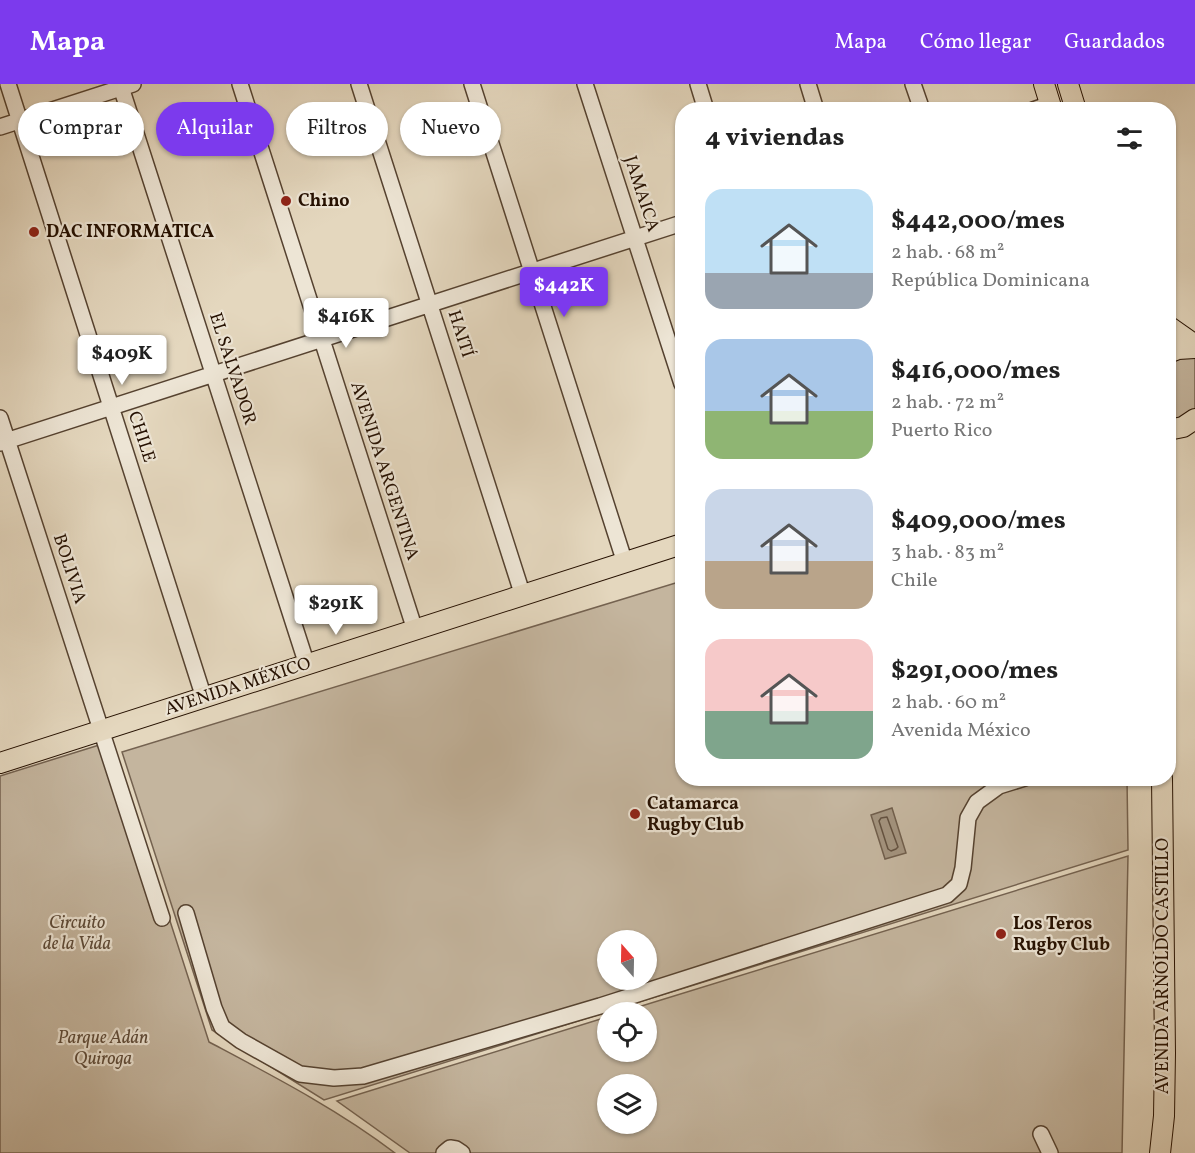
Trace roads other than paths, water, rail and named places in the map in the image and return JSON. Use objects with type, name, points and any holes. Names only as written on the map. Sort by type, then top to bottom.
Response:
[{"type":"main road","points":[[1044,84],[1045,102]]},
{"type":"main road","points":[[1068,84],[1074,102]]},
{"type":"main road","points":[[1176,332],[1195,347]]},
{"type":"main road","points":[[1176,350],[1195,347]]},
{"type":"main road","points":[[1176,427],[1192,421]]},
{"type":"main road","points":[[1176,436],[1192,421]]},
{"type":"main road","name":"AVENIDA MÉXICO","points":[[0,764],[675,546]]},
{"type":"main road","name":"AVENIDA ARNOLDO CASTILLO","points":[[1160,1153],[1164,1116],[1165,1053],[1162,786]]},
{"type":"street","name":"CHILE","points":[[8,84],[18,115]]},
{"type":"street","name":"AVENIDA ARGENTINA","points":[[240,84],[415,630]]},
{"type":"street","name":"HAITÍ","points":[[359,84],[523,596]]},
{"type":"street","points":[[472,84],[625,563]]},
{"type":"street","name":"JAMAICA","points":[[585,84],[675,362]]},
{"type":"street","points":[[698,84],[704,102]]},
{"type":"street","points":[[808,84],[814,102]]},
{"type":"street","points":[[913,84],[919,102]]},
{"type":"street","points":[[75,102],[125,85]]},
{"type":"street","name":"EL SALVADOR","points":[[125,85],[213,375],[306,665]]},
{"type":"street","points":[[0,127],[18,122]]},
{"type":"street","name":"CHILE","points":[[31,156],[204,698]]},
{"type":"street","points":[[4,442],[675,225]]},
{"type":"street","name":"BOLIVIA","points":[[0,418],[4,442],[162,918]]},
{"type":"street","points":[[186,913],[214,1008],[222,1027],[241,1041],[300,1074],[334,1078],[363,1076],[600,1006],[947,895],[959,884],[968,818],[977,802],[999,786]]},
{"type":"street","points":[[1041,1134],[1050,1153]]},
{"type":"street","points":[[444,1153],[450,1148],[462,1153]]},
{"type":"water","points":[[892,808],[906,853],[885,859],[871,815]]},
{"type":"place","name":"Chino","points":[[286,201]]},
{"type":"place","name":"DAC INFORMATICA","points":[[34,232]]},
{"type":"place","name":"Catamarca Rugby Club","points":[[635,814]]},
{"type":"place","name":"Los Teros Rugby Club","points":[[1001,934]]},
{"type":"park label","name":"Circuito de la Vida","points":[[77,933]]},
{"type":"park label","name":"Parque Adán Quiroga","points":[[103,1048]]}]
